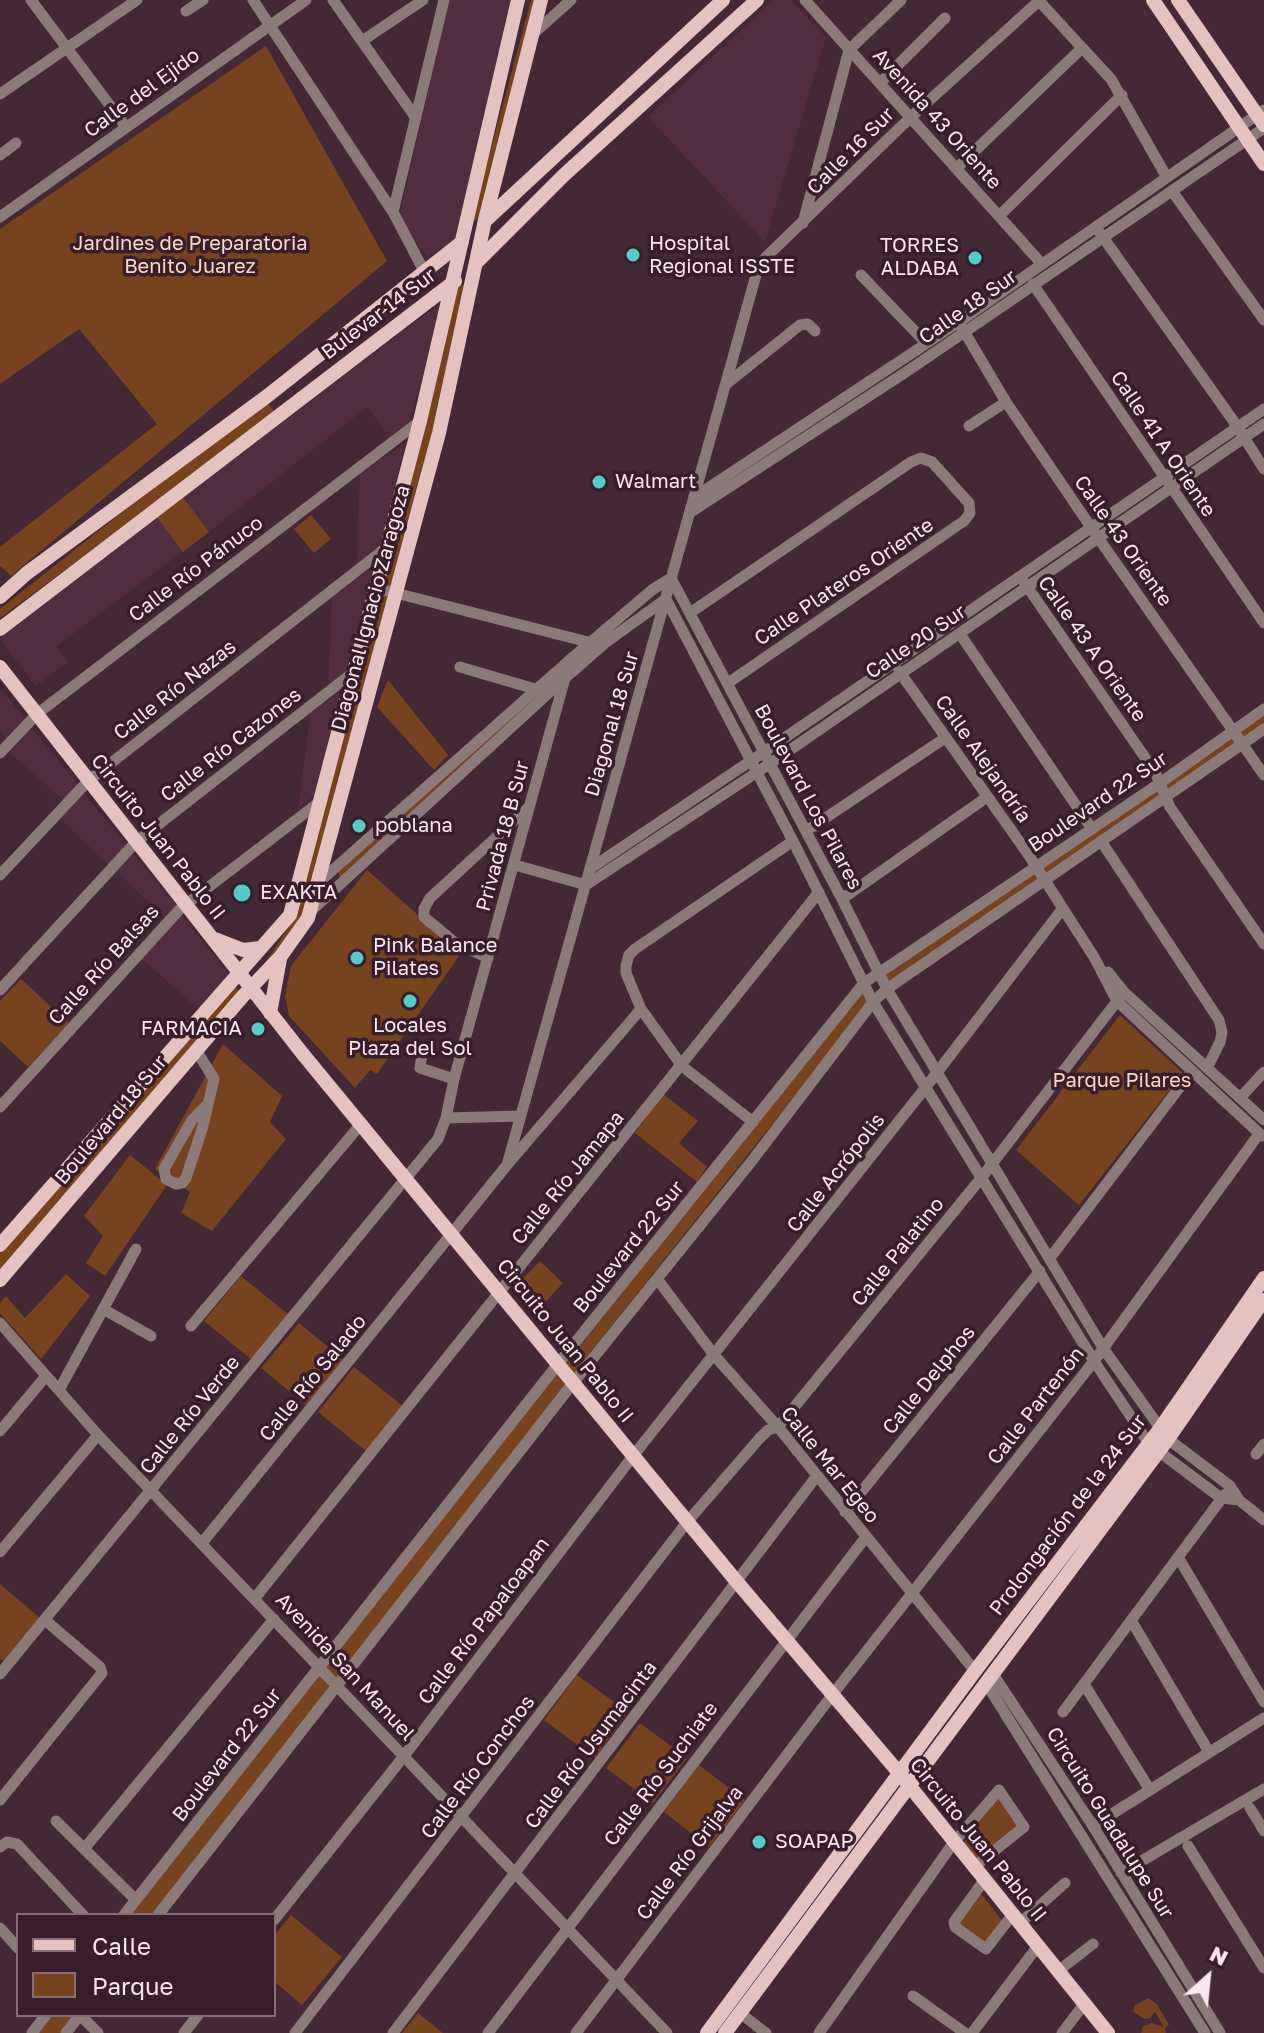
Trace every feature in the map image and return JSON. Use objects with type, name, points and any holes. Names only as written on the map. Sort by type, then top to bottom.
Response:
[{"type":"main road","name":"Diagonal Ignacio Zaragoza","points":[[239,972],[290,915],[420,421],[518,0]]},
{"type":"main road","name":"Diagonal Ignacio Zaragoza","points":[[252,987],[300,932],[311,911],[439,433],[485,220],[541,0]]},
{"type":"main road","name":"Bulevar 14 Sur","points":[[0,597],[27,573],[266,397],[461,242],[723,0]]},
{"type":"main road","name":"Bulevar 14 Sur","points":[[0,629],[452,283],[564,175],[757,0]]},
{"type":"main road","points":[[1153,0],[1264,164]]},
{"type":"main road","points":[[1178,0],[1262,119]]},
{"type":"main road","points":[[0,610],[21,589],[27,573]]},
{"type":"main road","name":"Circuito Juan Pablo II","points":[[0,667],[270,1013],[687,1522],[900,1774],[1108,2033]]},
{"type":"main road","points":[[212,938],[243,950],[260,948]]},
{"type":"main road","points":[[270,1013],[281,956]]},
{"type":"main road","name":"Boulevard 18 Sur","points":[[1,1243],[239,972]]},
{"type":"main road","name":"Boulevard 18 Sur","points":[[0,1280],[252,987]]},
{"type":"main road","points":[[80,1153],[96,1167]]},
{"type":"main road","points":[[37,1204],[54,1218]]},
{"type":"main road","points":[[1,1243],[21,1256]]},
{"type":"main road","name":"Prolongación de la 24 Sur","points":[[1164,1434],[1264,1278]]},
{"type":"main road","name":"Prolongación de la 24 Sur","points":[[725,2033],[910,1787],[1264,1300]]},
{"type":"main road","name":"Prolongación de la 24 Sur","points":[[707,2033],[975,1671],[1154,1448]]},
{"type":"street","points":[[31,0],[126,127]]},
{"type":"street","points":[[0,94],[137,0]]},
{"type":"street","points":[[186,11],[203,0]]},
{"type":"street","points":[[253,0],[393,212],[424,271]]},
{"type":"street","name":"Calle del Ejido","points":[[0,217],[306,0]]},
{"type":"street","points":[[333,0],[416,118]]},
{"type":"street","points":[[362,41],[423,0]]},
{"type":"street","points":[[393,212],[444,0]]},
{"type":"street","points":[[532,35],[571,0]]},
{"type":"street","name":"Avenida 43 Oriente","points":[[805,0],[1041,263]]},
{"type":"street","points":[[849,50],[901,0]]},
{"type":"street","points":[[1039,1],[1111,79],[1166,176]]},
{"type":"street","name":"Calle 16 Sur","points":[[802,223],[911,117],[1039,1]]},
{"type":"street","points":[[880,83],[945,18]]},
{"type":"street","points":[[957,168],[1082,48]]},
{"type":"street","name":"Calle 16 Sur","points":[[802,223],[849,50]]},
{"type":"street","points":[[1000,215],[1122,95]]},
{"type":"street","name":"Calle 18 Sur","points":[[691,512],[961,327],[1104,238],[1172,191],[1262,119]]},
{"type":"street","name":"Calle 18 Sur","points":[[696,496],[903,367],[926,343],[961,327],[1041,263],[1166,176],[1243,134]]},
{"type":"street","points":[[0,155],[16,143]]},
{"type":"street","points":[[1172,191],[1264,320]]},
{"type":"street","name":"Diagonal 18 Sur","points":[[452,1235],[507,1165],[758,268],[802,223]]},
{"type":"street","points":[[1096,226],[1264,469]]},
{"type":"street","points":[[861,275],[926,343]]},
{"type":"street","name":"Calle 41 A Oriente","points":[[1033,284],[1264,623]]},
{"type":"street","points":[[725,385],[800,325],[808,324],[815,331]]},
{"type":"street","name":"Calle 43 Oriente","points":[[961,327],[1006,402],[1091,528],[1264,775]]},
{"type":"street","points":[[969,426],[1006,402]]},
{"type":"street","name":"Calle 20 Sur","points":[[591,868],[754,767],[771,763],[1099,539],[1237,426],[1264,409]]},
{"type":"street","name":"Calle Río Pánuco","points":[[0,753],[37,714],[420,421]]},
{"type":"street","name":"Calle 20 Sur","points":[[586,885],[754,767],[764,752],[1020,576],[1091,528],[1264,424]]},
{"type":"street","name":"Calle Plateros Oriente","points":[[690,613],[921,458],[932,462],[969,503],[970,513],[964,521],[728,683]]},
{"type":"street","name":"Calle Río Nazas","points":[[0,875],[88,781],[387,548]]},
{"type":"street","name":"Calle 43 A Oriente","points":[[1020,576],[1155,772],[1165,797],[1264,944]]},
{"type":"street","points":[[318,883],[535,689],[652,590],[671,578]]},
{"type":"street","name":"Boulevard Los Pilares","points":[[671,578],[771,763],[878,973],[1103,1348],[1164,1434],[1230,1486]]},
{"type":"street","points":[[376,588],[589,643],[605,643]]},
{"type":"street","points":[[311,911],[565,678],[605,643],[666,599]]},
{"type":"street","name":"Boulevard Los Pilares","points":[[666,599],[873,1002],[1094,1361],[1154,1448]]},
{"type":"street","points":[[960,634],[1092,829]]},
{"type":"street","name":"Calle Alejandría","points":[[894,663],[1036,866],[1121,996],[1192,1071],[1262,1136]]},
{"type":"street","points":[[460,667],[535,689]]},
{"type":"street","name":"Calle Río Cazones","points":[[0,990],[136,842],[355,671]]},
{"type":"street","name":"Privada 18 B Sur","points":[[407,1178],[438,1139],[446,1118],[454,1079],[565,678]]},
{"type":"street","name":"Boulevard 22 Sur","points":[[126,1913],[558,1364],[864,983],[1264,709]]},
{"type":"street","name":"Boulevard 22 Sur","points":[[160,1913],[873,1002],[1044,879],[1264,729]]},
{"type":"street","points":[[806,831],[945,738]]},
{"type":"street","points":[[842,899],[987,797]]},
{"type":"street","name":"Calle Río Balsas","points":[[0,1107],[185,905],[322,800]]},
{"type":"street","points":[[488,958],[453,941],[424,917],[423,912],[430,898],[529,807]]},
{"type":"street","points":[[753,1122],[682,1066],[641,1009],[626,973],[627,961],[635,949],[793,841]]},
{"type":"street","points":[[1101,841],[1219,1020],[1222,1032],[1220,1042],[1207,1068]]},
{"type":"street","points":[[515,865],[586,885]]},
{"type":"street","name":"Calle Río Jamapa","points":[[255,1598],[819,892]]},
{"type":"street","name":"Calle Acrópolis","points":[[633,1456],[926,1087],[1063,908]]},
{"type":"street","name":"Calle Alejandría","points":[[1121,996],[1264,1120]]},
{"type":"street","name":"Calle Palatino","points":[[687,1522],[759,1439],[768,1430],[778,1427],[982,1177],[1121,996]]},
{"type":"street","points":[[507,1165],[641,1009]]},
{"type":"street","points":[[423,1047],[420,1068],[454,1079]]},
{"type":"street","points":[[196,1050],[213,1075],[203,1126],[186,1178],[176,1184],[166,1179],[164,1169],[192,1120],[206,1106]]},
{"type":"street","points":[[1050,1258],[1192,1071]]},
{"type":"street","points":[[1240,1098],[1264,1072]]},
{"type":"street","points":[[446,1118],[520,1116]]},
{"type":"street","points":[[191,1326],[361,1124]]},
{"type":"street","name":"Calle Partenón","points":[[833,1694],[1094,1361],[1262,1136]]},
{"type":"street","name":"Calle Río Verde","points":[[0,1674],[407,1178]]},
{"type":"street","name":"Calle Río Salado","points":[[202,1543],[452,1235]]},
{"type":"street","points":[[59,1390],[136,1249]]},
{"type":"street","name":"Calle Delphos","points":[[845,1512],[1040,1271]]},
{"type":"street","name":"Calle Mar Egeo","points":[[658,1280],[714,1355],[778,1427],[975,1671]]},
{"type":"street","points":[[103,1309],[151,1336]]},
{"type":"street","name":"Avenida San Manuel","points":[[0,1323],[98,1435],[667,2033]]},
{"type":"street","points":[[0,1431],[46,1376]]},
{"type":"street","points":[[0,1552],[98,1435]]},
{"type":"street","points":[[1256,1454],[1264,1444]]},
{"type":"street","points":[[1154,1448],[1221,1498],[1239,1500]]},
{"type":"street","name":"Calle Río Papaloapan","points":[[276,1917],[404,1756],[633,1456]]},
{"type":"street","name":"Calle Río Usumacinta","points":[[393,2033],[816,1477]]},
{"type":"street","points":[[1063,1712],[1230,1486],[1239,1500],[1264,1520]]},
{"type":"street","name":"Calle Río Conchos","points":[[295,2033],[687,1522]]},
{"type":"street","name":"Calle Río Suchiate","points":[[488,2033],[865,1538]]},
{"type":"street","points":[[1178,1557],[1264,1702]]},
{"type":"street","points":[[84,1849],[274,1619]]},
{"type":"street","points":[[0,1800],[102,1673],[100,1667],[45,1620]]},
{"type":"street","points":[[1131,1620],[1209,1752]]},
{"type":"street","name":"Circuito Guadalupe Sur","points":[[989,1679],[1093,1826],[1220,2033]]},
{"type":"street","name":"Circuito Guadalupe Sur","points":[[989,1679],[1062,1805],[1205,2033]]},
{"type":"street","points":[[1084,1684],[1150,1790]]},
{"type":"street","name":"Calle Río Grijalva","points":[[576,2033],[833,1694]]},
{"type":"street","points":[[1093,1826],[1264,1718]]},
{"type":"street","points":[[1121,1873],[1264,1789]]},
{"type":"street","points":[[819,2033],[954,1842],[997,1791],[1002,1791],[1024,1827],[974,1867]]},
{"type":"street","points":[[1062,1805],[1073,1797]]},
{"type":"street","points":[[1250,1808],[1264,1831]]},
{"type":"street","points":[[56,1821],[136,1900]]},
{"type":"street","points":[[0,1847],[7,1842],[17,1844],[81,1913]]},
{"type":"street","points":[[1188,1846],[1264,1968]]},
{"type":"street","points":[[985,1879],[954,1922],[955,1927],[986,1949],[1016,1918],[1065,1883]]},
{"type":"street","points":[[0,1928],[16,1946]]},
{"type":"street","points":[[1150,1945],[1161,1937]]},
{"type":"street","points":[[1058,1971],[1093,1944]]},
{"type":"street","points":[[972,2033],[1038,1946]]},
{"type":"street","points":[[913,1996],[965,2033]]},
{"type":"street","points":[[1062,2033],[1085,2003]]},
{"type":"street","points":[[740,2013],[766,2033]]},
{"type":"street","points":[[32,2033],[44,2017]]},
{"type":"street","points":[[66,2033],[78,2017]]},
{"type":"street","points":[[82,2017],[98,2033]]},
{"type":"street","points":[[184,2033],[196,2017]]},
{"type":"shaded area","points":[[449,0],[512,0],[458,237],[427,257],[399,218]]},
{"type":"shaded area","points":[[773,0],[791,0],[826,37],[765,242],[648,117]]},
{"type":"shaded area","points":[[445,300],[410,421],[390,437],[367,407],[209,532],[57,646],[68,662],[36,686],[0,640],[0,634]]},
{"type":"shaded area","points":[[406,443],[379,549],[356,565],[360,473]]},
{"type":"shaded area","points":[[375,566],[351,670],[328,687],[332,597]]},
{"type":"shaded area","points":[[0,689],[28,722],[8,741],[0,732]]},
{"type":"shaded area","points":[[344,690],[317,794],[298,808],[311,712]]},
{"type":"shaded area","points":[[31,728],[79,785],[64,801],[9,752]]},
{"type":"shaded area","points":[[82,791],[128,846],[110,867],[60,818]]},
{"type":"shaded area","points":[[132,852],[178,907],[167,920],[115,870]]},
{"type":"shaded area","points":[[181,914],[231,977],[201,1011],[142,959]]},
{"type":"green space","points":[[531,0],[547,0],[502,183],[493,210],[471,223]]},
{"type":"green space","name":"Jardines de Preparatoria Benito Juarez","points":[[266,46],[387,261],[11,576],[0,566],[0,547],[157,424],[79,329],[0,384],[0,229]]},
{"type":"green space","points":[[468,284],[395,588],[380,585],[457,286]]},
{"type":"green space","points":[[265,399],[276,414],[0,618],[0,609]]},
{"type":"green space","points":[[182,496],[209,532],[183,552],[156,516]]},
{"type":"green space","points":[[311,515],[331,539],[314,553],[294,529]]},
{"type":"green space","points":[[378,593],[391,597],[303,920],[261,969],[296,916]]},
{"type":"green space","points":[[562,668],[570,677],[341,880],[337,870]]},
{"type":"green space","points":[[388,680],[448,755],[434,770],[377,707]]},
{"type":"green space","points":[[1264,715],[1264,724],[888,985],[882,973]]},
{"type":"green space","points":[[367,870],[461,953],[377,1074],[370,1070],[355,1088],[289,1016],[285,996],[291,966]]},
{"type":"green space","points":[[21,979],[69,1023],[28,1067],[0,1041],[0,1001]]},
{"type":"green space","points":[[231,981],[243,996],[0,1280],[0,1245]]},
{"type":"green space","points":[[863,989],[868,1004],[573,1374],[566,1364]]},
{"type":"green space","name":"Parque Pilares","points":[[1120,1015],[1183,1073],[1079,1205],[1016,1150]]},
{"type":"green space","points":[[223,1044],[282,1096],[270,1122],[286,1139],[212,1231],[181,1213],[190,1192],[155,1169]]},
{"type":"green space","points":[[663,1094],[698,1121],[679,1143],[707,1167],[697,1182],[635,1133]]},
{"type":"green space","points":[[130,1155],[167,1185],[105,1276],[86,1263],[103,1236],[84,1216]]},
{"type":"green space","points":[[540,1261],[563,1283],[536,1312],[512,1290]]},
{"type":"green space","points":[[66,1274],[90,1296],[41,1359],[0,1313],[0,1303],[6,1296],[25,1318]]},
{"type":"green space","points":[[241,1276],[289,1315],[252,1360],[204,1321]]},
{"type":"green space","points":[[299,1323],[344,1360],[306,1405],[261,1368]]},
{"type":"green space","points":[[354,1367],[404,1407],[367,1452],[318,1412]]},
{"type":"green space","points":[[554,1369],[569,1387],[160,1913],[126,1913]]},
{"type":"green space","points":[[0,1584],[40,1618],[3,1661],[0,1659]]},
{"type":"green space","points":[[577,1675],[628,1712],[595,1758],[544,1720]]},
{"type":"green space","points":[[640,1723],[687,1758],[653,1803],[606,1768]]},
{"type":"green space","points":[[699,1765],[745,1800],[709,1847],[664,1812]]},
{"type":"green space","points":[[1000,1792],[1021,1826],[975,1863],[961,1846]]},
{"type":"green space","points":[[979,1891],[1004,1923],[986,1947],[955,1924]]},
{"type":"green space","points":[[291,1915],[342,1957],[302,2005],[276,1983],[276,1934]]},
{"type":"green space","points":[[1148,1998],[1157,2004],[1169,2025],[1165,2028],[1166,2033],[1141,2033],[1143,2026],[1152,2023],[1164,2027],[1155,2012],[1145,2019],[1133,2012],[1135,2005]]},
{"type":"green space","points":[[418,2013],[443,2033],[402,2033]]},
{"type":"green space","points":[[44,2017],[78,2017],[66,2033],[32,2033]]},
{"type":"place","name":"Hospital Regional ISSTE","points":[[633,255]]},
{"type":"place","name":"TORRES ALDABA","points":[[975,258]]},
{"type":"place","name":"Walmart","points":[[599,482]]},
{"type":"place","name":"poblana","points":[[359,826]]},
{"type":"place","name":"EXAKTA","points":[[242,893]]},
{"type":"place","name":"Pink Balance Pilates","points":[[357,958]]},
{"type":"place","name":"Locales Plaza del Sol","points":[[410,1001]]},
{"type":"place","name":"FARMACIA","points":[[258,1029]]},
{"type":"place","name":"SOAPAP","points":[[759,1842]]}]
